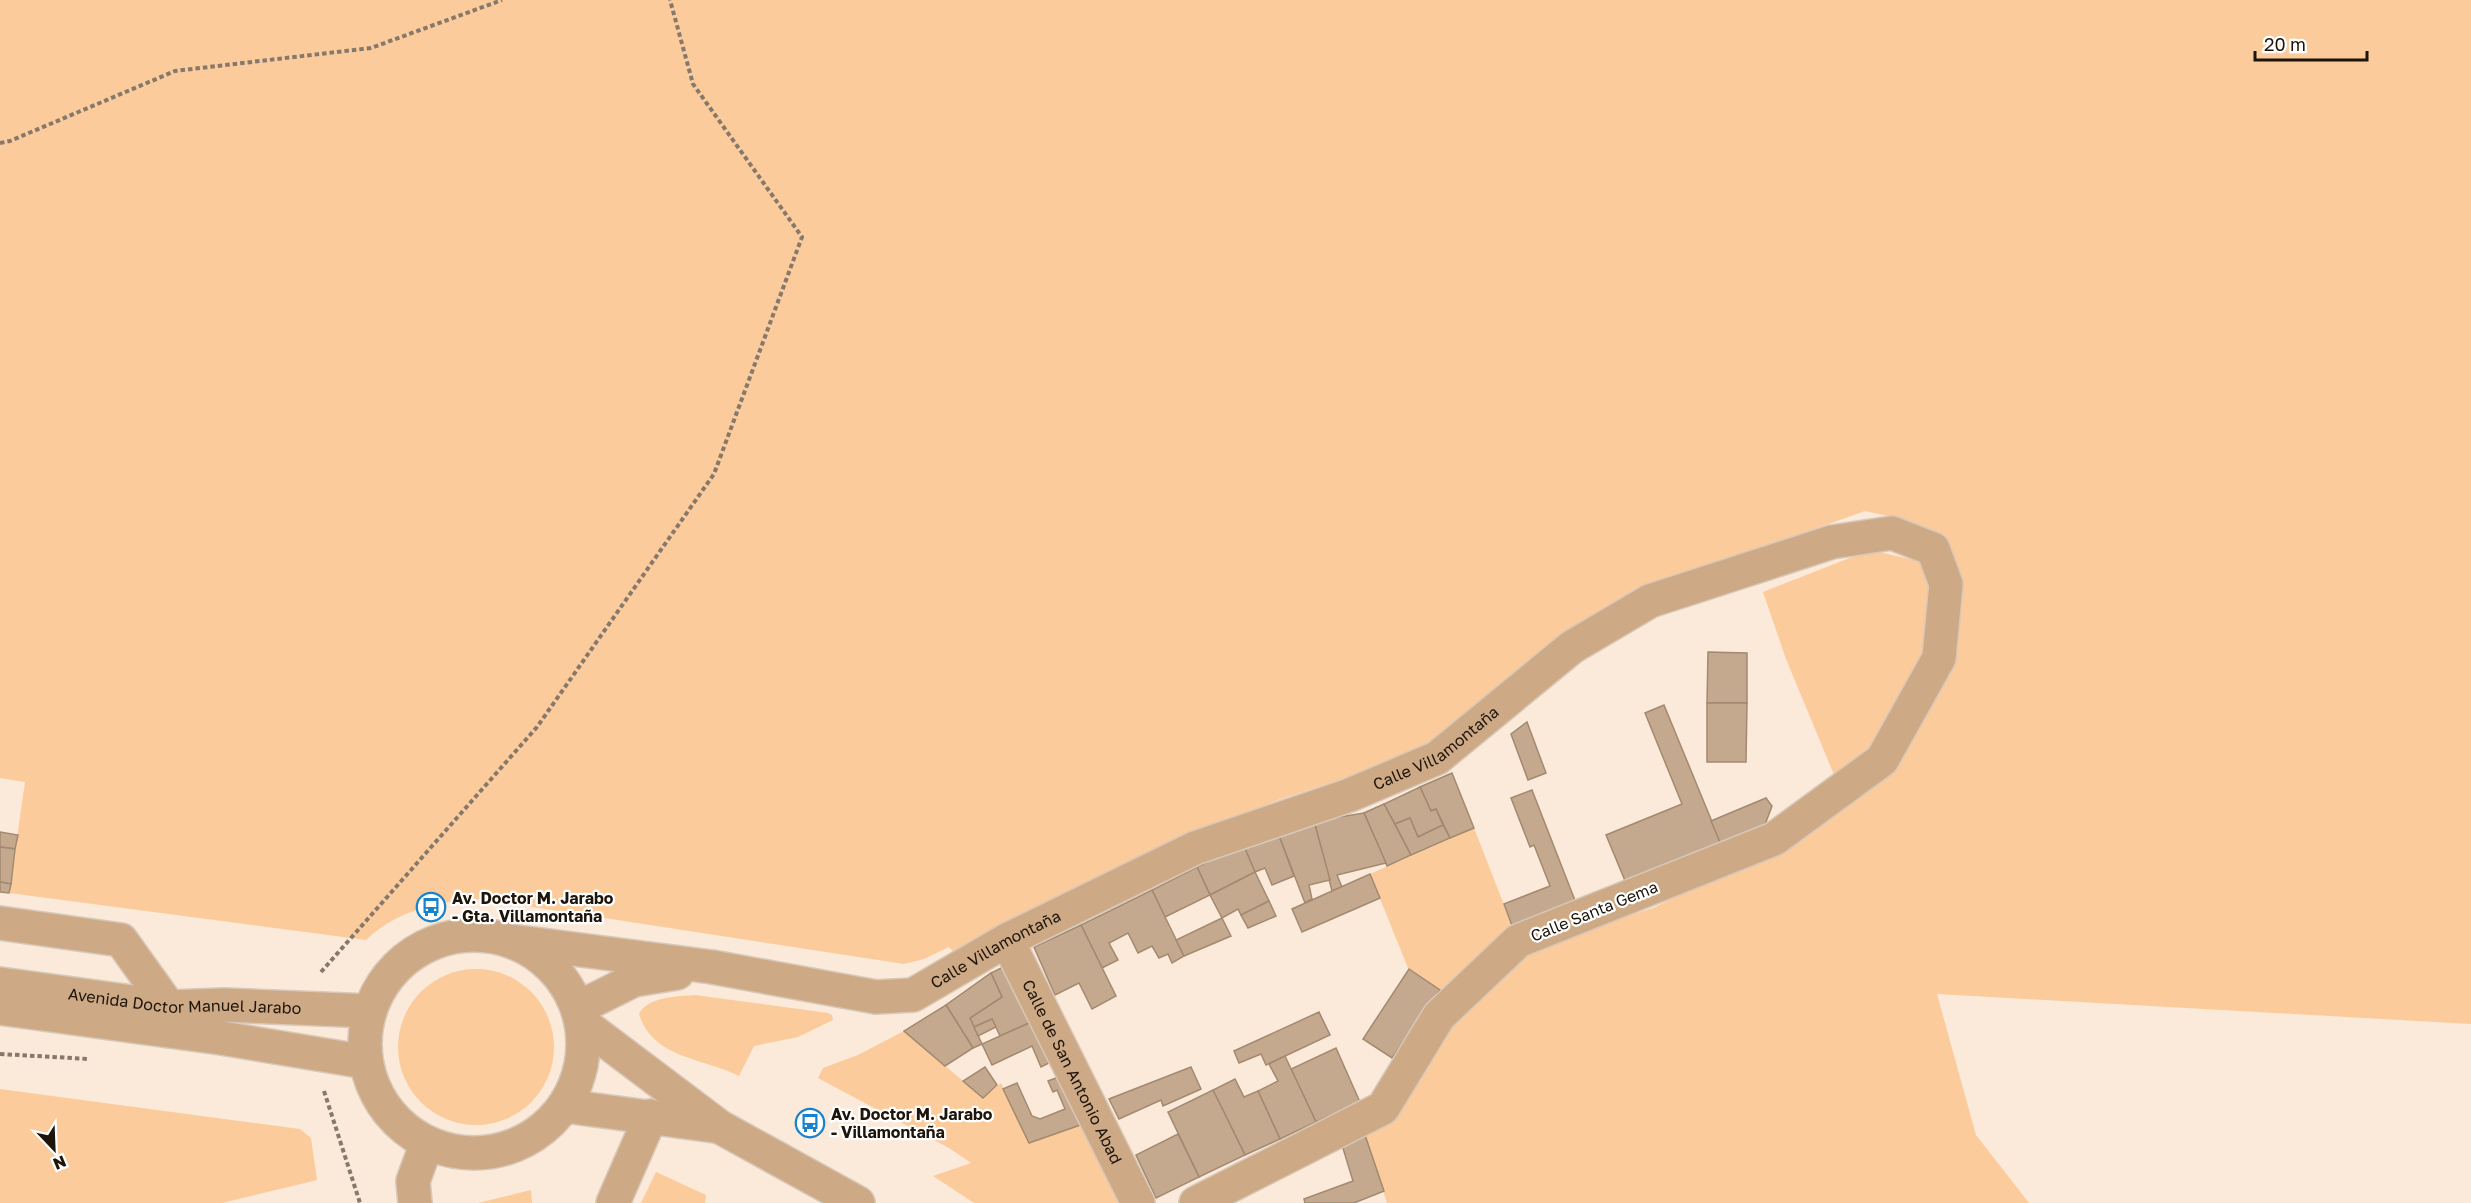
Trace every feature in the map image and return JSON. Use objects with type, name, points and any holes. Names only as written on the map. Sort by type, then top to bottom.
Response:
[{"type":"street","name":"Calle Villamontaña","points":[[712,967],[634,980],[580,1016],[584,1052],[578,1080],[565,1106],[538,1133],[503,1150],[464,1153],[427,1143],[398,1124],[377,1095],[366,1062],[365,1037],[370,1011],[380,989],[395,969],[415,953],[437,942],[461,936],[478,936],[712,967],[876,997],[913,995],[1007,940],[1195,848],[1350,795],[1437,758],[1572,647],[1650,601],[1832,542],[1892,533],[1933,549],[1946,584],[1940,658],[1882,760]]},
{"type":"street","name":"Calle Santa Gema","points":[[1196,1203],[1383,1108],[1439,1016],[1518,941],[1774,839],[1882,760]]},
{"type":"street","points":[[0,923],[121,940],[170,1007]]},
{"type":"street","name":"Calle de San Antonio Abad","points":[[1007,940],[1138,1203]]},
{"type":"street","points":[[511,941],[539,956],[563,979],[580,1016],[720,1127],[858,1203]]},
{"type":"street","name":"Avenida Doctor Manuel Jarabo","points":[[0,984],[170,1007],[224,1005],[370,1011]]},
{"type":"street","name":"Avenida Doctor Manuel Jarabo","points":[[0,1008],[221,1038],[366,1062]]},
{"type":"street","points":[[565,1106],[720,1127]]},
{"type":"street","points":[[613,1203],[651,1116]]},
{"type":"street","points":[[415,1203],[413,1181],[427,1143]]},
{"type":"path","points":[[0,143],[10,141],[175,71],[372,48],[502,0]]},
{"type":"path","points":[[290,1008],[537,726],[714,474],[802,237],[693,84],[670,0]]},
{"type":"path","points":[[0,1054],[92,1059]]},
{"type":"path","points":[[312,1088],[324,1090],[360,1203]]},
{"type":"shaded area","points":[[0,0],[2471,0],[2471,1024],[1937,994],[1976,1135],[2029,1203],[1387,1203],[1365,1135],[1472,995],[1547,940],[1653,908],[1764,852],[1871,779],[1947,667],[1935,532],[1902,519],[1865,511],[1671,580],[1460,731],[1405,758],[1278,800],[1135,859],[1011,919],[954,953],[949,947],[924,959],[904,964],[481,899],[450,902],[405,914],[391,921],[366,940],[9,893],[25,782],[0,778]]},
{"type":"shaded area","points":[[1870,550],[1927,563],[1937,651],[1882,749],[1837,782],[1786,659],[1763,592]]},
{"type":"shaded area","points":[[1474,828],[1513,928],[1440,990],[1408,968],[1370,874]]},
{"type":"shaded area","points":[[476,969],[491,970],[506,975],[531,992],[548,1017],[553,1032],[553,1062],[548,1077],[531,1102],[506,1119],[491,1124],[476,1125],[461,1124],[446,1119],[421,1102],[404,1077],[399,1062],[398,1047],[399,1032],[404,1017],[421,992],[446,975],[461,970]]},
{"type":"shaded area","points":[[695,995],[828,1013],[832,1015],[833,1020],[798,1037],[754,1046],[739,1076],[668,1049],[646,1029],[639,1014],[643,1008],[664,998]]},
{"type":"shaded area","points":[[904,1031],[983,1098],[1001,1083],[1029,1143],[1086,1123],[1124,1203],[974,1203],[933,1176],[971,1163],[949,1148],[818,1078],[823,1068],[858,1055]]},
{"type":"shaded area","points":[[0,1089],[300,1129],[311,1138],[317,1180],[222,1203],[0,1203]]},
{"type":"shaded area","points":[[656,1172],[706,1195],[705,1203],[641,1203]]},
{"type":"shaded area","points":[[531,1190],[532,1203],[478,1203]]},
{"type":"building","points":[[1708,652],[1747,653],[1747,703],[1707,703]]},
{"type":"building","points":[[1707,703],[1747,703],[1746,762],[1707,762]]},
{"type":"building","points":[[1664,705],[1722,846],[1626,883],[1606,835],[1682,804],[1645,713]]},
{"type":"building","points":[[1527,722],[1546,773],[1528,780],[1511,734]]},
{"type":"building","points":[[1452,773],[1474,828],[1450,838],[1436,809],[1431,811],[1420,787]]},
{"type":"building","points":[[1420,787],[1431,811],[1436,809],[1443,825],[1418,837],[1410,818],[1395,824],[1384,804]]},
{"type":"building","points":[[1532,790],[1576,903],[1513,928],[1504,904],[1550,886],[1534,845],[1530,847],[1511,798]]},
{"type":"building","points":[[1766,798],[1772,806],[1763,830],[1722,847],[1711,821]]},
{"type":"building","points":[[1384,804],[1411,855],[1387,866],[1364,813]]},
{"type":"building","points":[[1364,813],[1386,863],[1337,875],[1342,887],[1332,891],[1314,821]]},
{"type":"building","points":[[1410,818],[1418,837],[1443,825],[1450,838],[1411,855],[1395,824]]},
{"type":"building","points":[[1314,821],[1330,880],[1309,885],[1312,899],[1305,903],[1278,833]]},
{"type":"building","points":[[0,832],[18,835],[15,849],[0,847]]},
{"type":"building","points":[[1278,833],[1294,876],[1272,885],[1265,868],[1255,872],[1243,844]]},
{"type":"building","points":[[1243,844],[1255,872],[1210,895],[1197,867]]},
{"type":"building","points":[[0,847],[15,849],[11,884],[0,882]]},
{"type":"building","points":[[1197,867],[1210,895],[1165,917],[1152,890]]},
{"type":"building","points":[[1255,872],[1269,901],[1241,915],[1238,909],[1222,918],[1210,895]]},
{"type":"building","points":[[1370,874],[1380,898],[1302,932],[1292,909]]},
{"type":"building","points":[[0,882],[11,884],[9,893],[0,892]]},
{"type":"building","points":[[1152,890],[1184,956],[1172,963],[1168,954],[1159,958],[1152,946],[1138,953],[1128,933],[1109,943],[1118,960],[1102,968],[1081,925]]},
{"type":"building","points":[[1269,901],[1276,916],[1248,928],[1241,915]]},
{"type":"building","points":[[1222,918],[1231,936],[1184,956],[1176,940]]},
{"type":"building","points":[[1081,925],[1116,996],[1092,1009],[1079,983],[1055,995],[1034,947]]},
{"type":"building","points":[[1011,963],[1038,1019],[1000,1036],[992,1019],[974,1027],[970,1018],[1002,997],[991,973]]},
{"type":"building","points":[[1409,969],[1440,990],[1392,1058],[1363,1039]]},
{"type":"building","points":[[991,973],[1002,997],[970,1018],[982,1044],[973,1048],[946,1005]]},
{"type":"building","points":[[946,1005],[973,1048],[945,1066],[904,1031]]},
{"type":"building","points":[[1319,1012],[1330,1035],[1266,1065],[1261,1054],[1239,1063],[1234,1051]]},
{"type":"building","points":[[992,1019],[996,1027],[978,1036],[974,1027]]},
{"type":"building","points":[[1038,1019],[1057,1059],[1041,1067],[1032,1046],[992,1065],[982,1044]]},
{"type":"building","points":[[1336,1048],[1360,1102],[1316,1122],[1291,1069]]},
{"type":"building","points":[[1285,1056],[1316,1122],[1280,1139],[1258,1091],[1278,1081],[1269,1064]]},
{"type":"building","points":[[985,1067],[997,1085],[983,1098],[963,1081]]},
{"type":"building","points":[[1191,1067],[1201,1089],[1163,1106],[1161,1100],[1119,1119],[1109,1099]]},
{"type":"building","points":[[1064,1075],[1086,1123],[1029,1143],[1003,1089],[1017,1083],[1032,1116],[1040,1119],[1065,1109],[1057,1090],[1053,1092],[1048,1081]]},
{"type":"building","points":[[1235,1079],[1244,1097],[1258,1091],[1280,1139],[1245,1155],[1213,1090]]},
{"type":"building","points":[[1213,1090],[1245,1155],[1199,1177],[1168,1112]]},
{"type":"building","points":[[1178,1134],[1199,1177],[1156,1198],[1136,1155]]},
{"type":"building","points":[[1365,1135],[1384,1191],[1354,1203],[1305,1203],[1304,1199],[1353,1181],[1342,1145]]},
{"type":"place","name":"Av. Doctor M. Jarabo - Gta. Villamontaña","points":[[431,907]]},
{"type":"place","name":"Av. Doctor M. Jarabo - Villamontaña","points":[[810,1123]]}]
